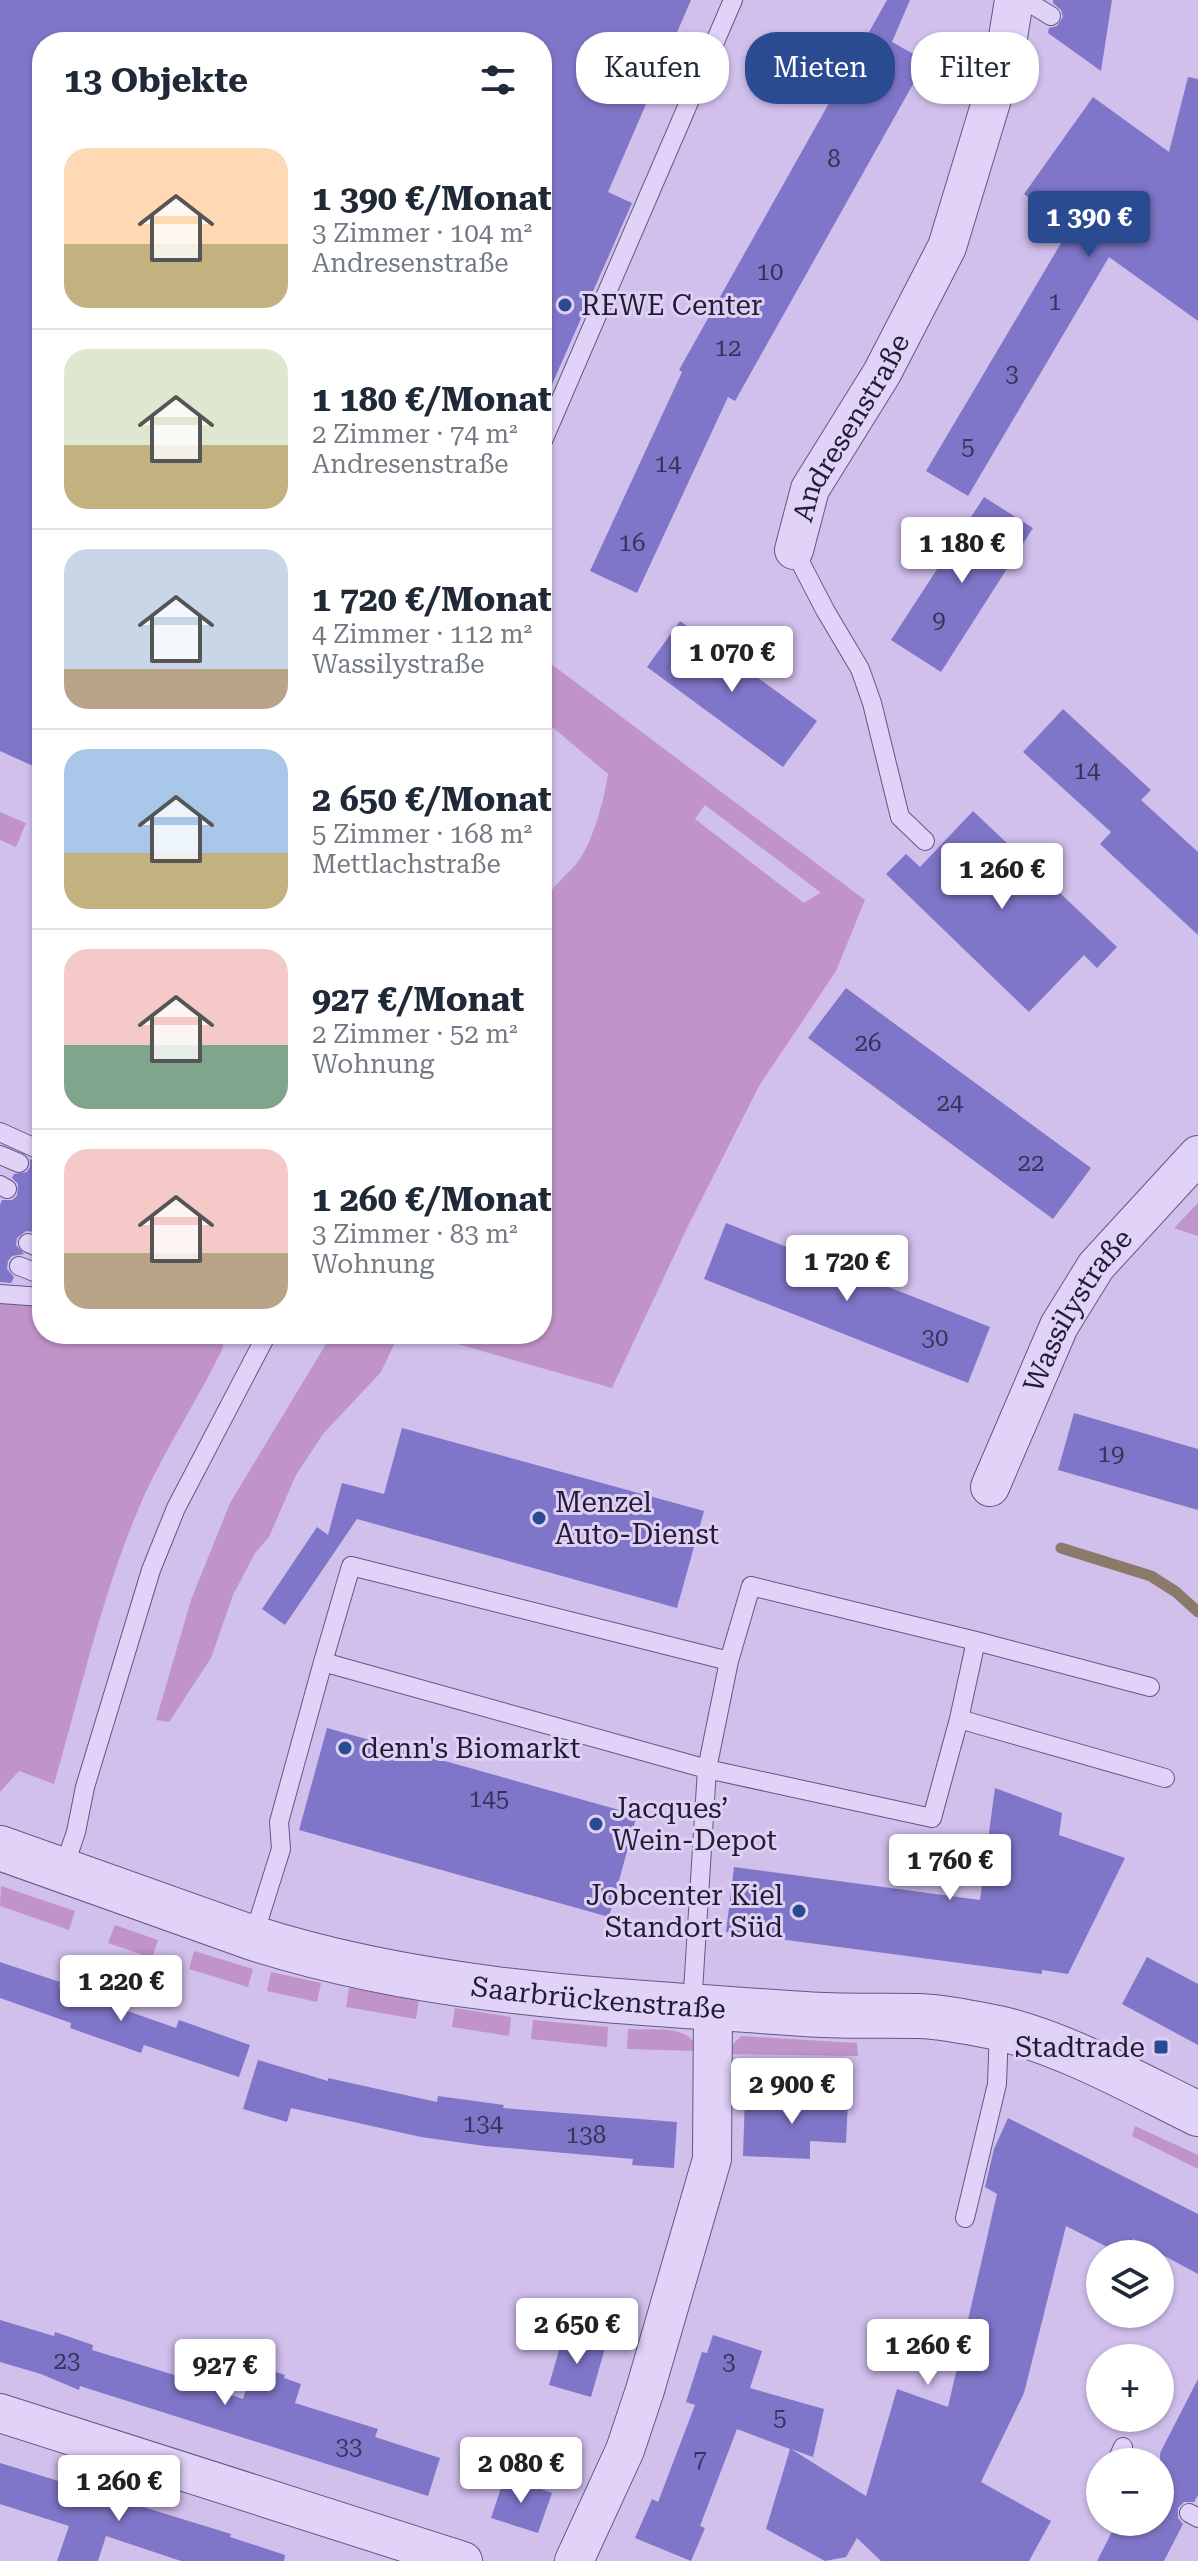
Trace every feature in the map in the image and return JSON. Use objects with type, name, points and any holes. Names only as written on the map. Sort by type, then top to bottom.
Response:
[{"type":"street","name":"Andresenstraße","points":[[794,550],[810,489],[882,373],[947,247],[1005,56],[1014,0]]},
{"type":"street","name":"Wassilystraße","points":[[990,1487],[1059,1326],[1096,1266],[1198,1155]]},
{"type":"street","name":"Saarbrückenstraße","points":[[0,1848],[253,1938],[337,1962],[472,1986],[821,2015],[923,2016],[999,2029],[1057,2047],[1198,2114]]},
{"type":"street","points":[[574,2561],[630,2435],[712,2159],[702,2007]]},
{"type":"street","points":[[0,2413],[463,2561]]},
{"type":"lane","points":[[552,420],[733,0]]},
{"type":"lane","points":[[1025,0],[1051,16]]},
{"type":"lane","name":"Andresenstraße","points":[[794,550],[860,669],[872,703],[900,817],[925,841]]},
{"type":"lane","points":[[0,1132],[32,1146]]},
{"type":"lane","points":[[0,1155],[19,1163]]},
{"type":"lane","points":[[19,1266],[32,1271]]},
{"type":"lane","points":[[0,1294],[32,1296]]},
{"type":"lane","points":[[63,1870],[139,1603],[159,1547],[176,1508],[262,1344]]},
{"type":"lane","points":[[253,1938],[281,1849],[279,1822],[351,1566],[729,1661]]},
{"type":"lane","points":[[702,2007],[707,1769],[729,1661],[751,1586],[1150,1687]]},
{"type":"lane","points":[[323,1662],[707,1769],[932,1818],[976,1641]]},
{"type":"lane","points":[[959,1719],[1165,1778]]},
{"type":"lane","points":[[965,2218],[997,2084],[999,2029]]},
{"type":"shaded area","points":[[552,665],[865,900],[836,971],[759,1086],[687,1228],[612,1388],[457,1344],[552,1344],[552,891],[588,845],[601,808],[608,774],[552,728]],"holes":[[[705,805],[820,893],[804,903],[695,819]]]},
{"type":"shaded area","points":[[0,812],[26,823],[16,847],[0,840]]},
{"type":"shaded area","points":[[1198,1203],[1198,1236],[1174,1228]]},
{"type":"shaded area","points":[[0,1303],[32,1305],[32,1344],[223,1344],[153,1477],[130,1531],[105,1602],[54,1784],[19,1771],[0,1792]]},
{"type":"shaded area","points":[[326,1344],[394,1344],[381,1372],[323,1434],[296,1475],[269,1537],[255,1553],[233,1595],[211,1658],[169,1722],[156,1720],[191,1600],[230,1503]]},
{"type":"shaded area","points":[[1,1886],[75,1911],[69,1930],[0,1906]]},
{"type":"shaded area","points":[[115,1925],[158,1940],[152,1958],[108,1943]]},
{"type":"shaded area","points":[[194,1951],[253,1969],[248,1987],[189,1969]]},
{"type":"shaded area","points":[[271,1972],[321,1983],[317,2002],[267,1991]]},
{"type":"shaded area","points":[[349,1988],[419,2000],[416,2019],[346,2007]]},
{"type":"shaded area","points":[[455,2008],[511,2017],[509,2036],[452,2027]]},
{"type":"shaded area","points":[[533,2020],[608,2027],[607,2047],[531,2039]]},
{"type":"shaded area","points":[[628,2029],[679,2032],[694,2042],[698,2051],[627,2049]]},
{"type":"shaded area","points":[[741,2036],[857,2043],[858,2056],[731,2054],[733,2044]]},
{"type":"shaded area","points":[[1135,2126],[1198,2155],[1198,2169],[1132,2136]]},
{"type":"building","name":"REWE Center","points":[[0,0],[691,0],[677,32],[576,32],[576,104],[646,104],[608,192],[632,203],[552,384],[552,32],[32,32],[32,765],[0,751]]},
{"type":"building","points":[[887,0],[910,0],[895,35],[895,32],[869,32]]},
{"type":"building","points":[[1053,0],[1112,0],[1101,71],[1048,33],[1049,28],[1057,26],[1063,17]]},
{"type":"building","points":[[895,44],[911,53],[911,88],[735,401],[728,397],[637,593],[590,571],[682,372],[679,370],[829,104],[895,104]]},
{"type":"building","points":[[1188,77],[1198,79],[1198,321],[1109,257],[968,496],[926,471],[1070,228],[1024,194],[1093,97],[1169,152]]},
{"type":"building","points":[[984,497],[1033,528],[941,672],[891,640]]},
{"type":"building","points":[[680,621],[817,721],[783,767],[647,667]]},
{"type":"building","points":[[1063,709],[1151,790],[1141,800],[1198,852],[1198,935],[1100,844],[1111,832],[1023,752]]},
{"type":"building","points":[[973,811],[1117,947],[1097,968],[1084,955],[1029,1012],[886,874],[906,854],[920,867]]},
{"type":"building","points":[[846,988],[1091,1168],[1053,1219],[808,1038]]},
{"type":"building","points":[[30,1159],[32,1232],[26,1231],[17,1238],[16,1245],[24,1254],[12,1256],[8,1261],[7,1269],[14,1277],[11,1283],[0,1282],[0,1205],[2,1200],[12,1200],[17,1196],[18,1184],[12,1178],[14,1174],[27,1172]]},
{"type":"building","points":[[726,1223],[990,1327],[968,1383],[704,1279]]},
{"type":"building","points":[[1074,1413],[1198,1449],[1198,1510],[1058,1470]]},
{"type":"building","name":"Menzel Auto-Dienst","points":[[402,1428],[704,1511],[677,1608],[357,1519],[285,1625],[262,1609],[317,1527],[328,1535],[342,1483],[384,1494]]},
{"type":"building","points":[[327,1728],[637,1815],[609,1917],[299,1830]]},
{"type":"building","points":[[995,1788],[1062,1813],[1059,1835],[1125,1858],[1068,1974],[1042,1970],[1042,1974],[726,1932],[734,1867],[980,1900]]},
{"type":"building","points":[[1147,1957],[1198,1984],[1198,2045],[1122,2004]]},
{"type":"building","points":[[0,1962],[60,1982],[59,1987],[176,2028],[179,2020],[250,2045],[239,2077],[144,2045],[141,2053],[70,2028],[71,2023],[0,1998]]},
{"type":"building","points":[[258,2060],[328,2081],[328,2078],[437,2102],[438,2096],[504,2105],[503,2108],[677,2122],[674,2168],[632,2165],[633,2159],[421,2137],[291,2108],[287,2122],[243,2109]]},
{"type":"building","points":[[745,2097],[848,2101],[846,2143],[810,2141],[810,2159],[743,2156]]},
{"type":"building","points":[[1008,2118],[1198,2214],[1198,2274],[1174,2261],[1174,2240],[1094,2240],[1066,2226],[1024,2393],[981,2482],[1051,2521],[1029,2561],[881,2561],[857,2538],[846,2557],[825,2561],[766,2529],[790,2449],[737,2429],[700,2526],[705,2528],[691,2561],[635,2538],[652,2499],[658,2502],[695,2405],[686,2402],[702,2352],[707,2353],[713,2335],[762,2351],[750,2388],[824,2409],[813,2457],[791,2449],[866,2496],[897,2389],[948,2407],[997,2194],[985,2187],[994,2149]]},
{"type":"building","points":[[0,2320],[54,2336],[55,2332],[93,2345],[92,2350],[243,2399],[254,2365],[285,2375],[284,2378],[301,2384],[295,2403],[378,2429],[375,2437],[440,2458],[428,2496],[80,2386],[79,2390],[0,2362]]},
{"type":"building","points":[[563,2336],[605,2348],[591,2397],[549,2385]]},
{"type":"building","points":[[1198,2379],[1198,2495],[1194,2502],[1184,2502],[1178,2508],[1178,2518],[1183,2524],[1164,2561],[1097,2561],[1110,2536],[1174,2536],[1174,2448],[1163,2448],[1171,2432],[1174,2432],[1174,2426]]},
{"type":"building","points":[[0,2463],[231,2534],[230,2537],[285,2555],[284,2561],[181,2561],[106,2536],[98,2561],[57,2561],[69,2526],[0,2504]]},
{"type":"building","points":[[505,2476],[552,2493],[538,2533],[491,2518]]},
{"type":"waterway","points":[[1061,1548],[1151,1576],[1176,1592],[1198,1612]]},
{"type":"place","name":"REWE Center","points":[[565,305]]},
{"type":"place","name":"Menzel Auto-Dienst","points":[[539,1518]]},
{"type":"place","name":"denn's Biomarkt","points":[[345,1748]]},
{"type":"place","name":"Jacques’ Wein-Depot","points":[[596,1824]]},
{"type":"place","name":"Jobcenter Kiel Standort Süd","points":[[799,1911]]},
{"type":"place","name":"Stadtrade","points":[[1161,2047]]}]
